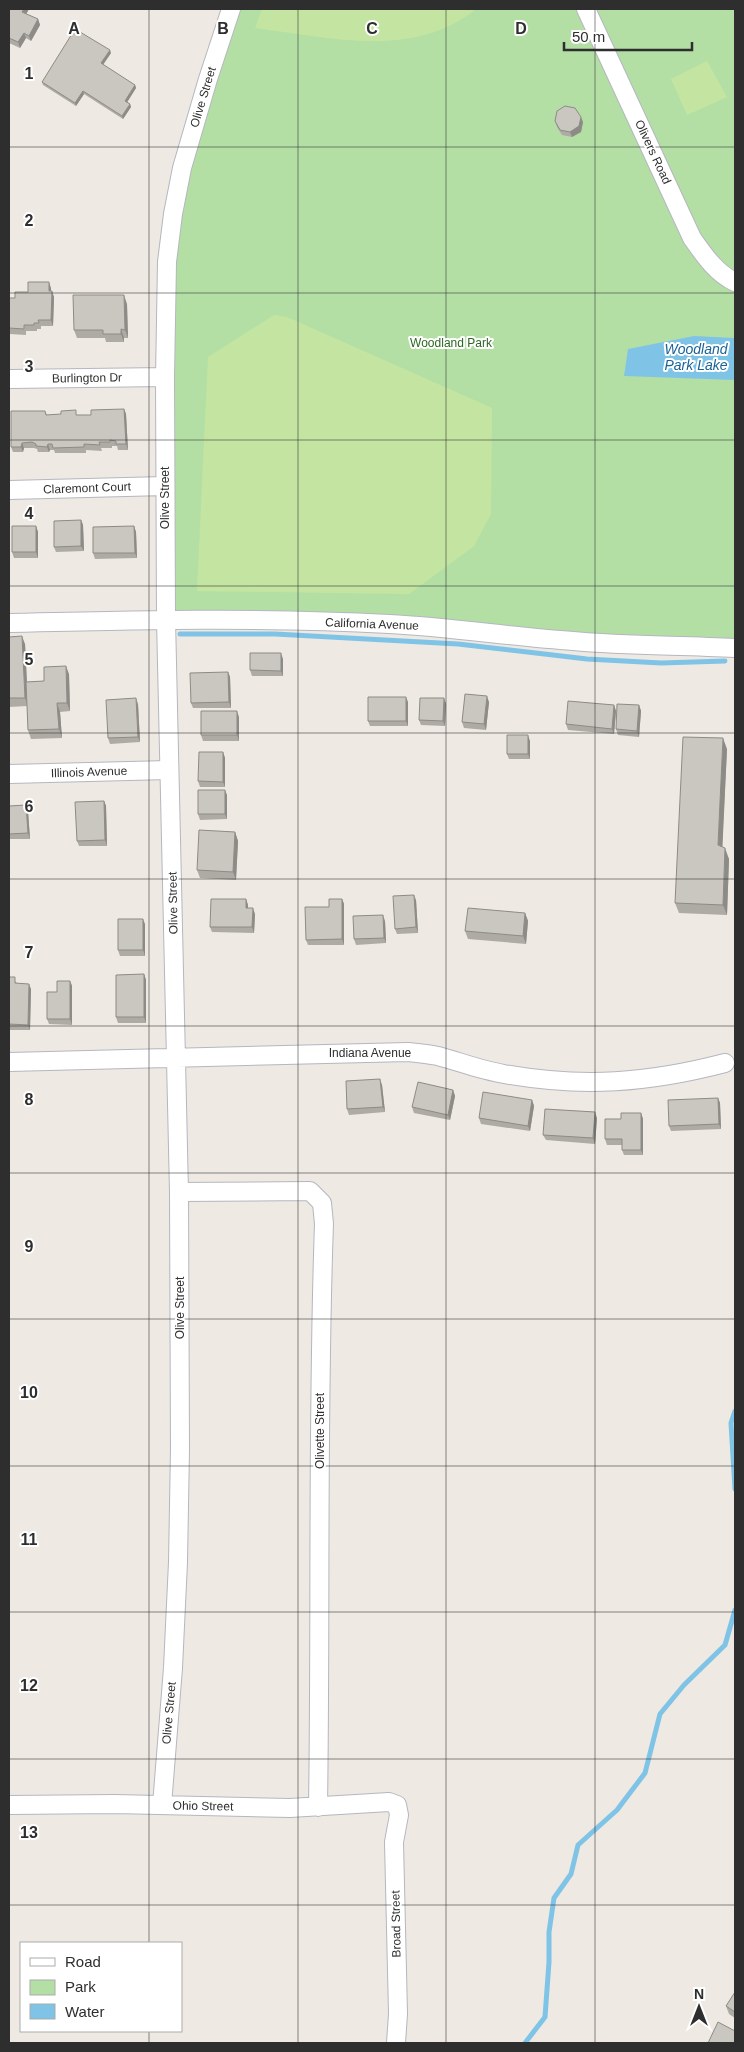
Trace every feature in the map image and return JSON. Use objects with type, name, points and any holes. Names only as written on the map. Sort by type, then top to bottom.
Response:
[{"type":"street","name":"Olive Street","points":[[162,1805],[173,1668],[178,1562],[180,1449],[177,1057],[166,619],[165,377],[168,262],[173,211],[182,168],[231,9]]},
{"type":"street","name":"Olivers Road","points":[[586,9],[692,238],[707,259],[726,278],[735,282]]},
{"type":"street","name":"Burlington Dr","points":[[9,379],[165,377]]},
{"type":"street","name":"Claremont Court","points":[[9,490],[166,486]]},
{"type":"street","name":"California Avenue","points":[[9,623],[166,619],[388,624],[463,629],[572,641],[735,648]]},
{"type":"street","name":"Illinois Avenue","points":[[9,774],[169,770]]},
{"type":"street","name":"Indiana Avenue","points":[[9,1062],[408,1052],[436,1056],[502,1074],[549,1081],[597,1083],[638,1081],[676,1076],[726,1063]]},
{"type":"street","name":"Olivette Street","points":[[179,1192],[310,1191],[322,1203],[324,1224],[320,1347],[321,1643],[318,1807]]},
{"type":"street","name":"Ohio Street","points":[[9,1805],[318,1807],[389,1802],[397,1806]]},
{"type":"street","name":"Broad Street","points":[[396,2043],[398,2014],[394,1842],[399,1815],[397,1806]]},
{"type":"green space","name":"Woodland Park","points":[[235,9],[735,9],[735,644],[166,619],[167,262],[193,128]]},
{"type":"green space","points":[[262,9],[476,9],[451,25],[425,35],[398,40],[370,41],[312,36],[255,28]]},
{"type":"green space","points":[[707,61],[727,97],[687,115],[671,79]]},
{"type":"green space","points":[[274,315],[287,317],[492,408],[491,514],[474,546],[409,594],[197,591],[208,357]]},
{"type":"water","name":"Woodland Park Lake","points":[[694,336],[735,338],[735,380],[624,376],[628,349]]},
{"type":"building","points":[[9,9],[24,9],[22,12],[38,19],[29,36],[24,33],[18,42],[9,38]]},
{"type":"building","points":[[75,29],[110,50],[101,63],[135,85],[125,101],[130,104],[122,116],[83,91],[75,103],[42,82]]},
{"type":"building","points":[[565,106],[575,108],[581,117],[579,126],[570,132],[560,130],[555,121],[557,111]]},
{"type":"building","points":[[28,282],[49,282],[49,291],[52,291],[51,320],[38,320],[39,323],[34,323],[34,325],[24,325],[24,329],[9,328],[9,298],[15,298],[15,292],[28,292]]},
{"type":"building","points":[[73,295],[124,295],[125,330],[121,329],[121,334],[103,334],[103,330],[74,330]]},
{"type":"building","points":[[124,409],[126,444],[116,444],[116,441],[110,440],[110,442],[99,442],[100,445],[84,444],[84,447],[53,448],[52,444],[48,444],[47,447],[36,446],[32,442],[22,443],[21,447],[11,447],[11,411],[45,411],[46,415],[76,410],[76,415],[91,415],[91,410]]},
{"type":"building","points":[[81,520],[81,546],[54,547],[54,521]]},
{"type":"building","points":[[12,526],[36,526],[36,552],[12,552]]},
{"type":"building","points":[[134,526],[135,553],[93,553],[93,527]]},
{"type":"building","points":[[22,636],[25,698],[9,698],[9,637]]},
{"type":"building","points":[[250,653],[281,653],[281,671],[250,670]]},
{"type":"building","points":[[66,666],[67,703],[57,703],[59,729],[28,730],[26,682],[44,681],[44,667]]},
{"type":"building","points":[[228,672],[229,702],[191,703],[190,673]]},
{"type":"building","points":[[465,694],[487,696],[484,724],[462,722]]},
{"type":"building","points":[[368,697],[406,697],[406,721],[368,721]]},
{"type":"building","points":[[136,698],[138,737],[108,738],[106,700]]},
{"type":"building","points":[[420,698],[444,698],[443,721],[419,720]]},
{"type":"building","points":[[568,701],[614,705],[612,729],[566,724]]},
{"type":"building","points":[[617,704],[639,705],[637,731],[616,729]]},
{"type":"building","points":[[201,711],[237,711],[237,735],[201,735]]},
{"type":"building","points":[[507,735],[528,735],[528,754],[507,754]]},
{"type":"building","points":[[683,737],[723,738],[718,845],[725,848],[723,905],[675,903]]},
{"type":"building","points":[[199,752],[223,752],[223,782],[198,781]]},
{"type":"building","points":[[198,790],[225,790],[225,814],[198,814]]},
{"type":"building","points":[[104,801],[105,840],[77,841],[75,802]]},
{"type":"building","points":[[26,805],[28,833],[9,834],[9,806]]},
{"type":"building","points":[[199,830],[235,832],[233,872],[197,870]]},
{"type":"building","points":[[414,895],[416,927],[395,929],[393,896]]},
{"type":"building","points":[[211,899],[246,899],[246,908],[253,908],[252,927],[210,927]]},
{"type":"building","points":[[329,899],[342,899],[342,939],[306,940],[305,907],[329,907]]},
{"type":"building","points":[[468,908],[525,913],[523,936],[465,931]]},
{"type":"building","points":[[383,915],[384,938],[354,939],[353,916]]},
{"type":"building","points":[[118,919],[143,919],[143,950],[118,950]]},
{"type":"building","points":[[144,974],[144,1017],[116,1017],[116,975]]},
{"type":"building","points":[[9,977],[15,977],[15,983],[29,984],[28,1025],[9,1024]]},
{"type":"building","points":[[57,981],[70,981],[70,1019],[47,1019],[47,992],[57,992]]},
{"type":"building","points":[[380,1079],[383,1107],[347,1109],[346,1081]]},
{"type":"building","points":[[418,1082],[453,1090],[448,1115],[412,1107]]},
{"type":"building","points":[[483,1092],[532,1100],[528,1126],[479,1118]]},
{"type":"building","points":[[718,1098],[719,1124],[669,1126],[668,1100]]},
{"type":"building","points":[[545,1109],[595,1112],[593,1138],[543,1135]]},
{"type":"building","points":[[621,1113],[641,1113],[641,1150],[622,1150],[622,1139],[605,1139],[605,1119],[621,1119]]},
{"type":"building","points":[[735,1992],[735,2012],[726,2006]]},
{"type":"building","points":[[718,2022],[735,2031],[735,2043],[708,2043]]},
{"type":"waterway","points":[[180,634],[275,634],[458,644],[587,659],[661,663],[725,661]]},
{"type":"waterway","points":[[735,1411],[731,1423],[735,1489]]},
{"type":"waterway","points":[[525,2043],[545,2017],[549,1932],[554,1898],[571,1874],[578,1845],[617,1810],[645,1773],[660,1714],[684,1685],[725,1645],[735,1610]]}]
